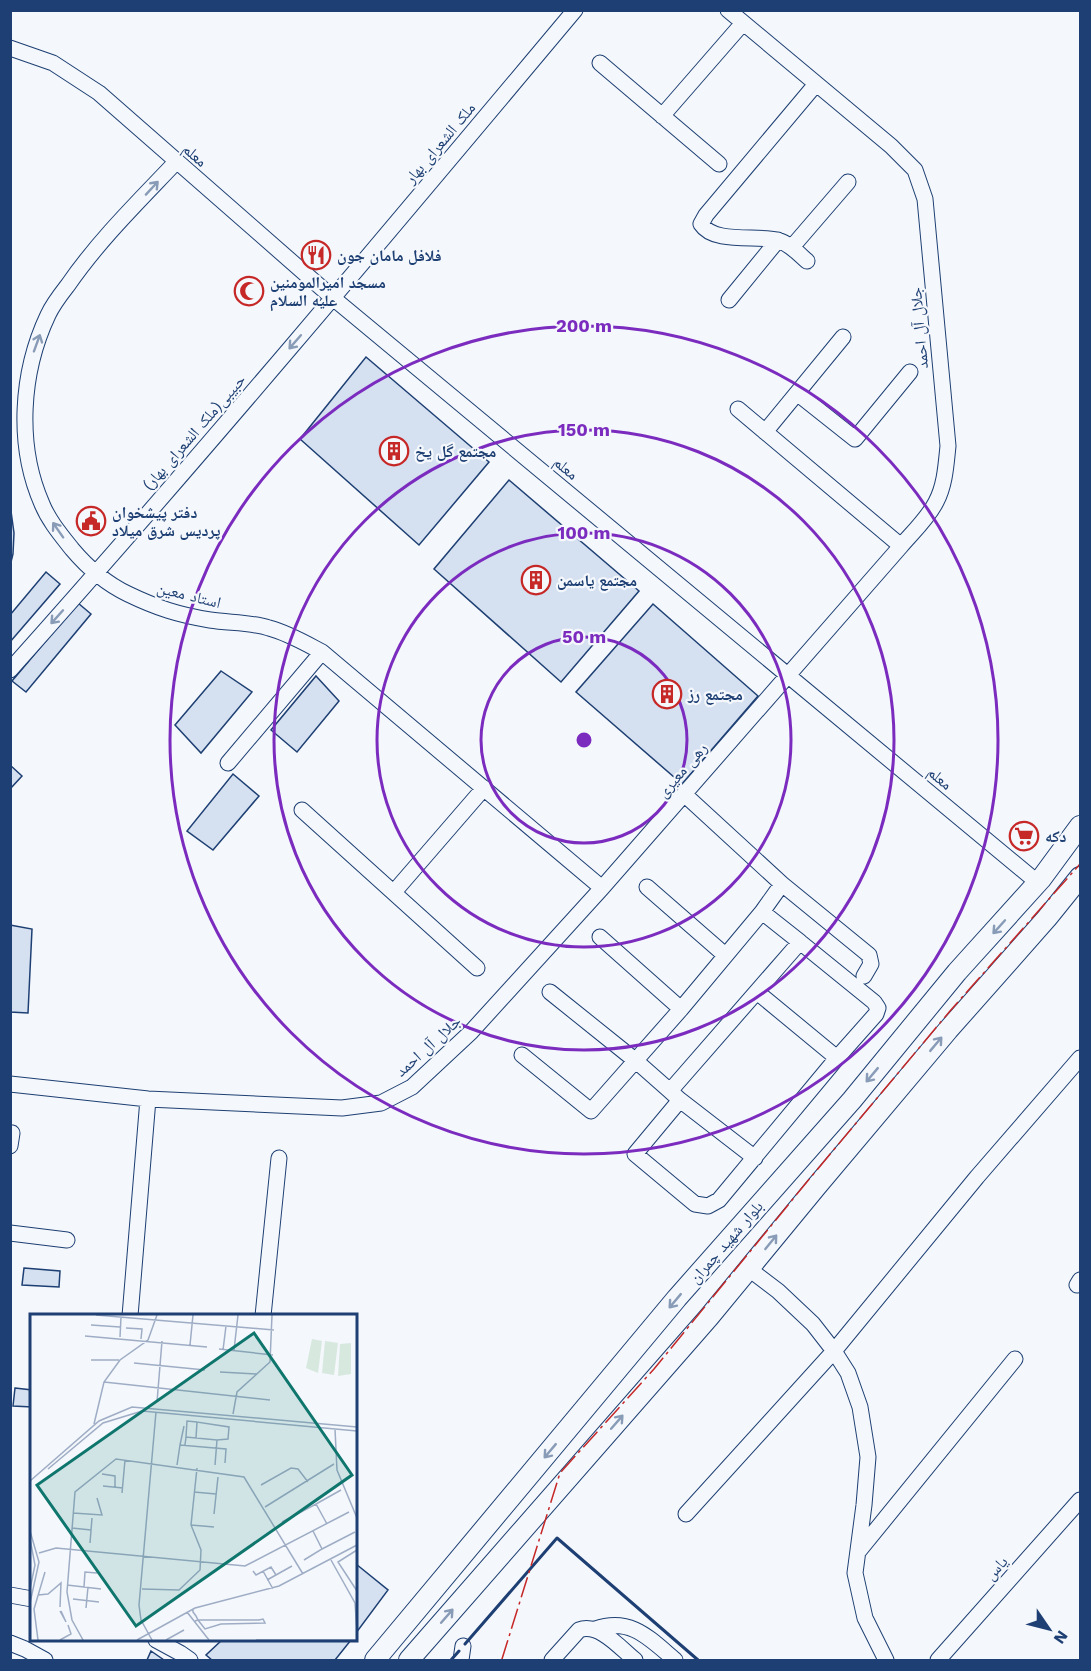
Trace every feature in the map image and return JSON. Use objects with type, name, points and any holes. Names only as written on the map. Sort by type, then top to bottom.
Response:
[{"type":"main road","name":"بلوار شهید چمران","points":[[375,1660],[677,1298],[852,1100],[957,972],[1037,882],[1080,826]]},
{"type":"main road","name":"بلوار شهید چمران","points":[[409,1660],[749,1269],[948,1030],[1080,877]]},
{"type":"main road","points":[[1037,882],[1061,899]]},
{"type":"street","name":"ملک الشعرای بهار","points":[[333,298],[575,10]]},
{"type":"street","name":"جلال آل احمد","points":[[728,10],[891,146],[915,170],[925,199],[948,447],[945,475],[936,502],[925,519],[789,675]]},
{"type":"street","points":[[662,116],[743,23]]},
{"type":"street","name":"معلم","points":[[10,48],[53,63],[99,93],[333,298],[1037,882]]},
{"type":"street","points":[[600,63],[719,164]]},
{"type":"street","points":[[807,261],[785,244],[723,236],[703,228],[701,224],[816,84]]},
{"type":"street","name":"استاد معین","points":[[176,162],[110,233],[76,274],[48,313],[33,353],[25,391],[26,440],[32,474],[42,505],[57,531],[96,574],[125,593],[160,609],[212,621],[269,627],[322,652],[602,888]]},
{"type":"street","points":[[729,300],[848,182]]},
{"type":"street","name":"حبیبی(ملک الشعرای بهار)","points":[[10,670],[96,574],[333,298]]},
{"type":"street","points":[[765,432],[843,337]]},
{"type":"street","points":[[797,393],[855,439],[910,372]]},
{"type":"street","points":[[738,409],[901,546]]},
{"type":"street","points":[[228,763],[322,652]]},
{"type":"street","name":"رهی معیری","points":[[602,888],[789,675]]},
{"type":"street","points":[[394,892],[484,788]]},
{"type":"street","points":[[684,794],[782,884],[868,956],[871,964],[864,976]]},
{"type":"street","points":[[302,810],[477,968]]},
{"type":"street","points":[[522,1055],[591,1111],[681,1009],[762,912],[782,884]]},
{"type":"street","points":[[647,887],[725,956]]},
{"type":"street","name":"جلال آل احمد","points":[[10,1084],[148,1100],[342,1108],[381,1103],[412,1087],[471,1032],[602,888]]},
{"type":"street","points":[[762,912],[800,942],[874,1002],[878,1008],[876,1014],[719,1200],[708,1206],[695,1204],[635,1154],[675,1095],[800,942]]},
{"type":"street","points":[[600,937],[681,1009]]},
{"type":"street","points":[[550,992],[755,1158]]},
{"type":"street","points":[[757,992],[837,1058]]},
{"type":"street","points":[[686,1514],[834,1351],[977,1177],[1080,1058]]},
{"type":"street","points":[[130,1314],[148,1100]]},
{"type":"street","points":[[263,1314],[279,1158]]},
{"type":"street","points":[[10,1233],[67,1240]]},
{"type":"street","points":[[749,1269],[778,1291],[806,1317],[834,1351],[848,1373],[860,1407],[868,1457],[855,1573],[865,1618],[886,1660]]},
{"type":"street","points":[[858,1552],[1015,1359]]},
{"type":"street","name":"یاس","points":[[938,1660],[1078,1507]]},
{"type":"street","points":[[10,1594],[30,1599]]},
{"type":"street","points":[[552,1660],[579,1630],[608,1625],[633,1628],[675,1660]]},
{"type":"street","points":[[595,1629],[635,1660]]},
{"type":"street","points":[[158,1641],[190,1660]]},
{"type":"street","points":[[12,1647],[45,1660]]},
{"type":"building","name":"مجتمع گل یخ","points":[[366,357],[489,462],[419,545],[300,439]]},
{"type":"building","name":"مجتمع یاسمن","points":[[509,480],[639,591],[561,682],[434,569]]},
{"type":"building","points":[[10,504],[14,533],[10,566]]},
{"type":"building","points":[[46,572],[60,584],[10,642],[10,615]]},
{"type":"building","points":[[78,603],[91,614],[26,692],[12,681]]},
{"type":"building","name":"مجتمع رز","points":[[653,604],[758,696],[682,784],[576,692]]},
{"type":"building","points":[[221,671],[252,692],[201,753],[175,725]]},
{"type":"building","points":[[316,676],[339,701],[297,752],[271,730]]},
{"type":"building","points":[[10,765],[22,776],[10,789]]},
{"type":"building","points":[[233,774],[259,796],[213,850],[187,831]]},
{"type":"building","name":"دکه","points":[[1019,827],[1031,828],[1030,845],[1018,844]]},
{"type":"building","points":[[10,925],[32,929],[28,1013],[10,1012]]},
{"type":"building","points":[[24,1268],[60,1271],[59,1287],[22,1285]]},
{"type":"building","points":[[15,1388],[30,1390],[30,1407],[13,1406]]},
{"type":"building","points":[[357,1565],[388,1590],[357,1632]]},
{"type":"building","points":[[221,1641],[350,1641],[335,1660],[212,1660],[206,1655]]},
{"type":"building","points":[[151,1651],[164,1660],[147,1660]]},
{"type":"wall","points":[[465,1644],[557,1538],[698,1660]]},
{"type":"wall","points":[[451,1660],[459,1651]]},
{"type":"power","points":[[503,1660],[560,1473],[654,1369],[950,1011],[1080,864]]},
{"type":"place","name":"فلافل مامان جون","points":[[316,255]]},
{"type":"place","name":"مسجد امیرالمومنین علیه السلام","points":[[249,291]]},
{"type":"place","name":"مجتمع گل یخ","points":[[394,451]]},
{"type":"place","name":"دفتر پیشخوان پردیس شرق میلاد","points":[[91,521]]},
{"type":"place","name":"مجتمع یاسمن","points":[[536,580]]},
{"type":"place","name":"مجتمع رز","points":[[667,694]]},
{"type":"place","name":"دکه","points":[[1024,836]]}]
